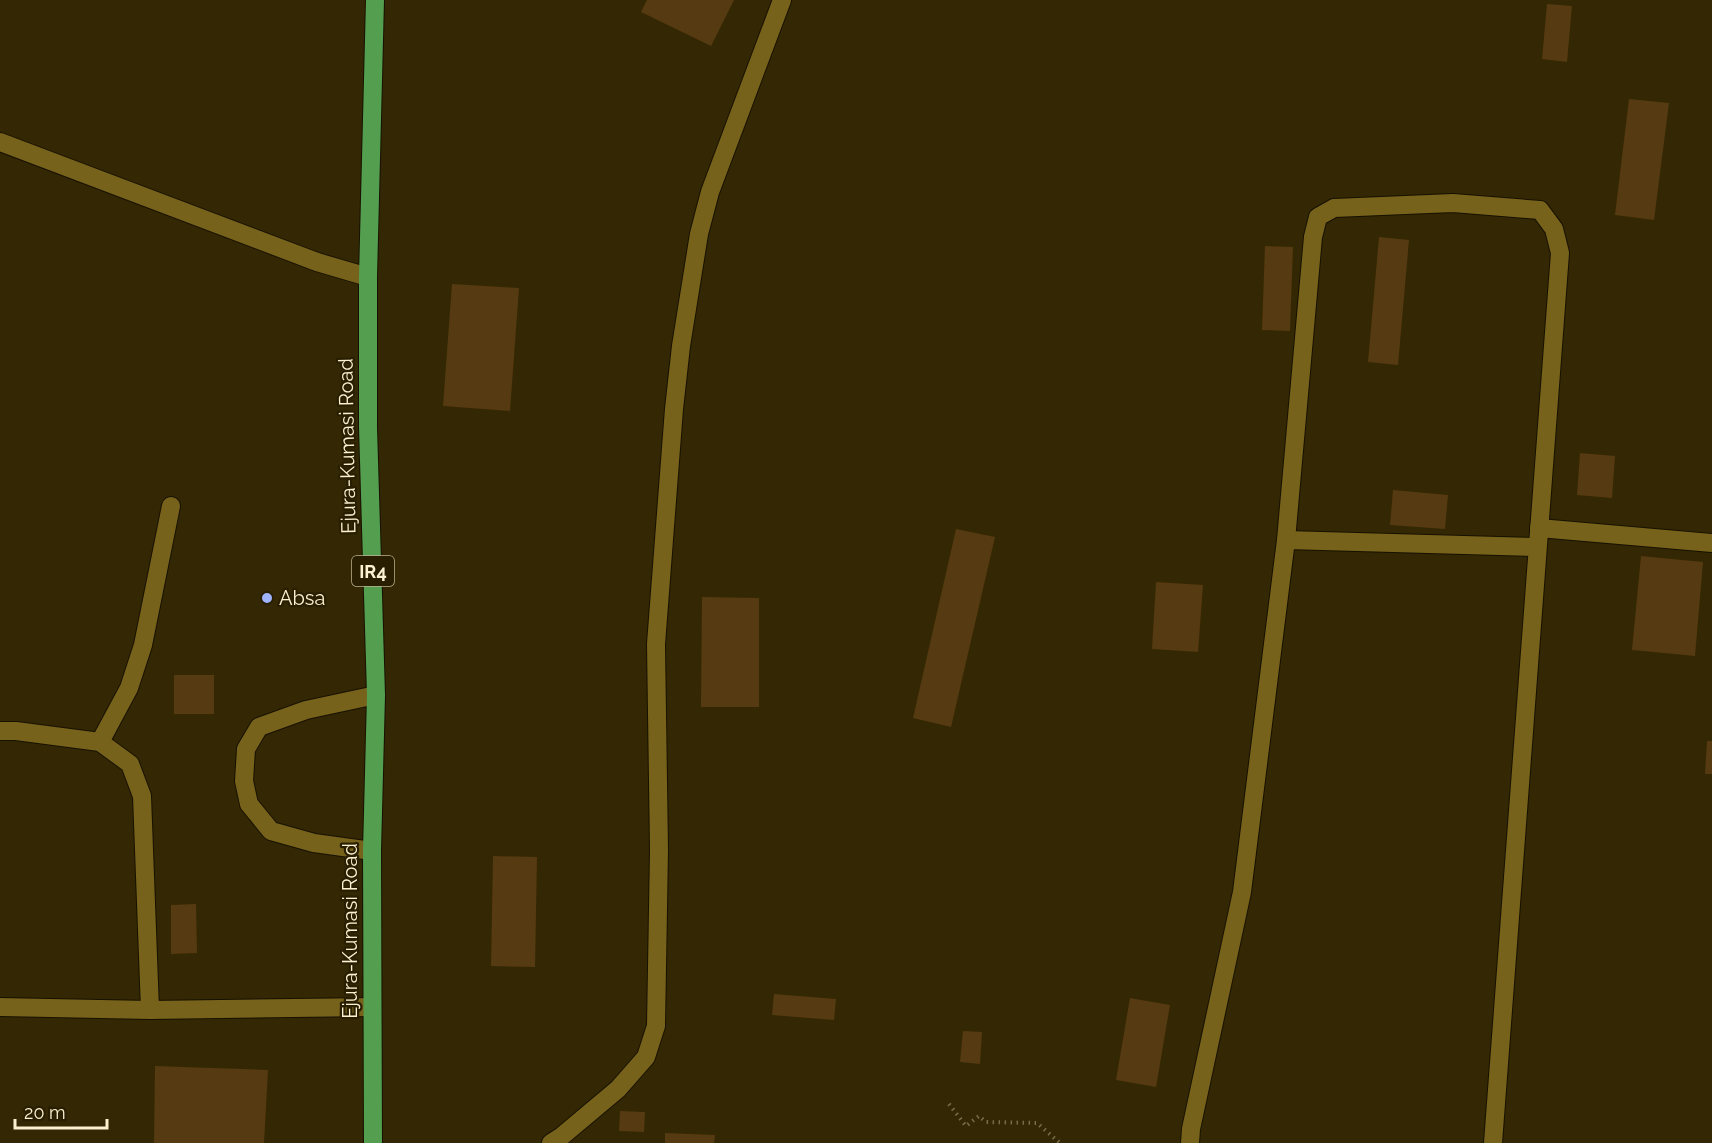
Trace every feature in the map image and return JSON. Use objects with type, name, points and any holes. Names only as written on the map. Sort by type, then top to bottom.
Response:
[{"type":"main road","name":"Ejura-Kumasi Road","points":[[373,1143],[372,851],[376,695],[368,427],[368,277],[375,0]]},
{"type":"street","points":[[551,1143],[618,1089],[646,1057],[656,1026],[659,850],[656,644],[681,346],[699,234],[710,192],[782,0]]},
{"type":"street","points":[[0,142],[317,262],[368,277]]},
{"type":"street","points":[[1190,1143],[1191,1129],[1242,892],[1286,540],[1313,237],[1318,217],[1334,208],[1453,203],[1540,210],[1554,229],[1560,253],[1492,1143]]},
{"type":"street","points":[[100,742],[129,688],[143,645],[171,506]]},
{"type":"street","points":[[1539,528],[1712,543]]},
{"type":"street","points":[[1286,540],[1538,547]]},
{"type":"street","points":[[372,851],[314,843],[271,831],[249,804],[244,781],[246,749],[259,727],[306,710],[376,695]]},
{"type":"street","points":[[0,731],[100,742],[130,764],[142,796],[150,1010]]},
{"type":"street","points":[[0,1007],[150,1010],[372,1007]]},
{"type":"path","points":[[949,1104],[966,1126],[978,1116],[986,1122],[1037,1123],[1060,1143]]},
{"type":"building","points":[[647,0],[734,0],[711,46],[641,12]]},
{"type":"building","points":[[1547,4],[1572,6],[1567,62],[1542,59]]},
{"type":"building","points":[[1629,99],[1669,103],[1654,220],[1615,215]]},
{"type":"building","points":[[1379,237],[1409,240],[1398,365],[1368,362]]},
{"type":"building","points":[[1265,246],[1293,247],[1290,331],[1262,330]]},
{"type":"building","points":[[452,284],[519,288],[510,411],[443,406]]},
{"type":"building","points":[[1580,453],[1615,456],[1612,498],[1577,495]]},
{"type":"building","points":[[1393,490],[1448,495],[1445,529],[1390,525]]},
{"type":"building","points":[[956,529],[995,537],[951,727],[913,718]]},
{"type":"building","points":[[1641,556],[1703,562],[1695,656],[1632,650]]},
{"type":"building","points":[[1156,582],[1203,585],[1198,652],[1152,649]]},
{"type":"building","points":[[702,597],[759,598],[759,707],[701,707]]},
{"type":"building","points":[[174,675],[214,675],[214,714],[174,714]]},
{"type":"building","points":[[1707,741],[1712,741],[1712,774],[1705,774]]},
{"type":"building","points":[[493,856],[537,857],[535,967],[491,966]]},
{"type":"building","points":[[196,904],[197,953],[171,954],[171,905]]},
{"type":"building","points":[[774,994],[836,999],[834,1020],[772,1015]]},
{"type":"building","points":[[1130,998],[1170,1005],[1156,1087],[1116,1080]]},
{"type":"building","points":[[963,1031],[982,1032],[980,1064],[960,1062]]},
{"type":"building","points":[[155,1066],[268,1070],[264,1143],[154,1143]]},
{"type":"building","points":[[620,1111],[645,1112],[644,1132],[619,1131]]},
{"type":"building","points":[[665,1133],[715,1135],[714,1143],[665,1143]]},
{"type":"place","name":"Absa","points":[[267,598]]}]
